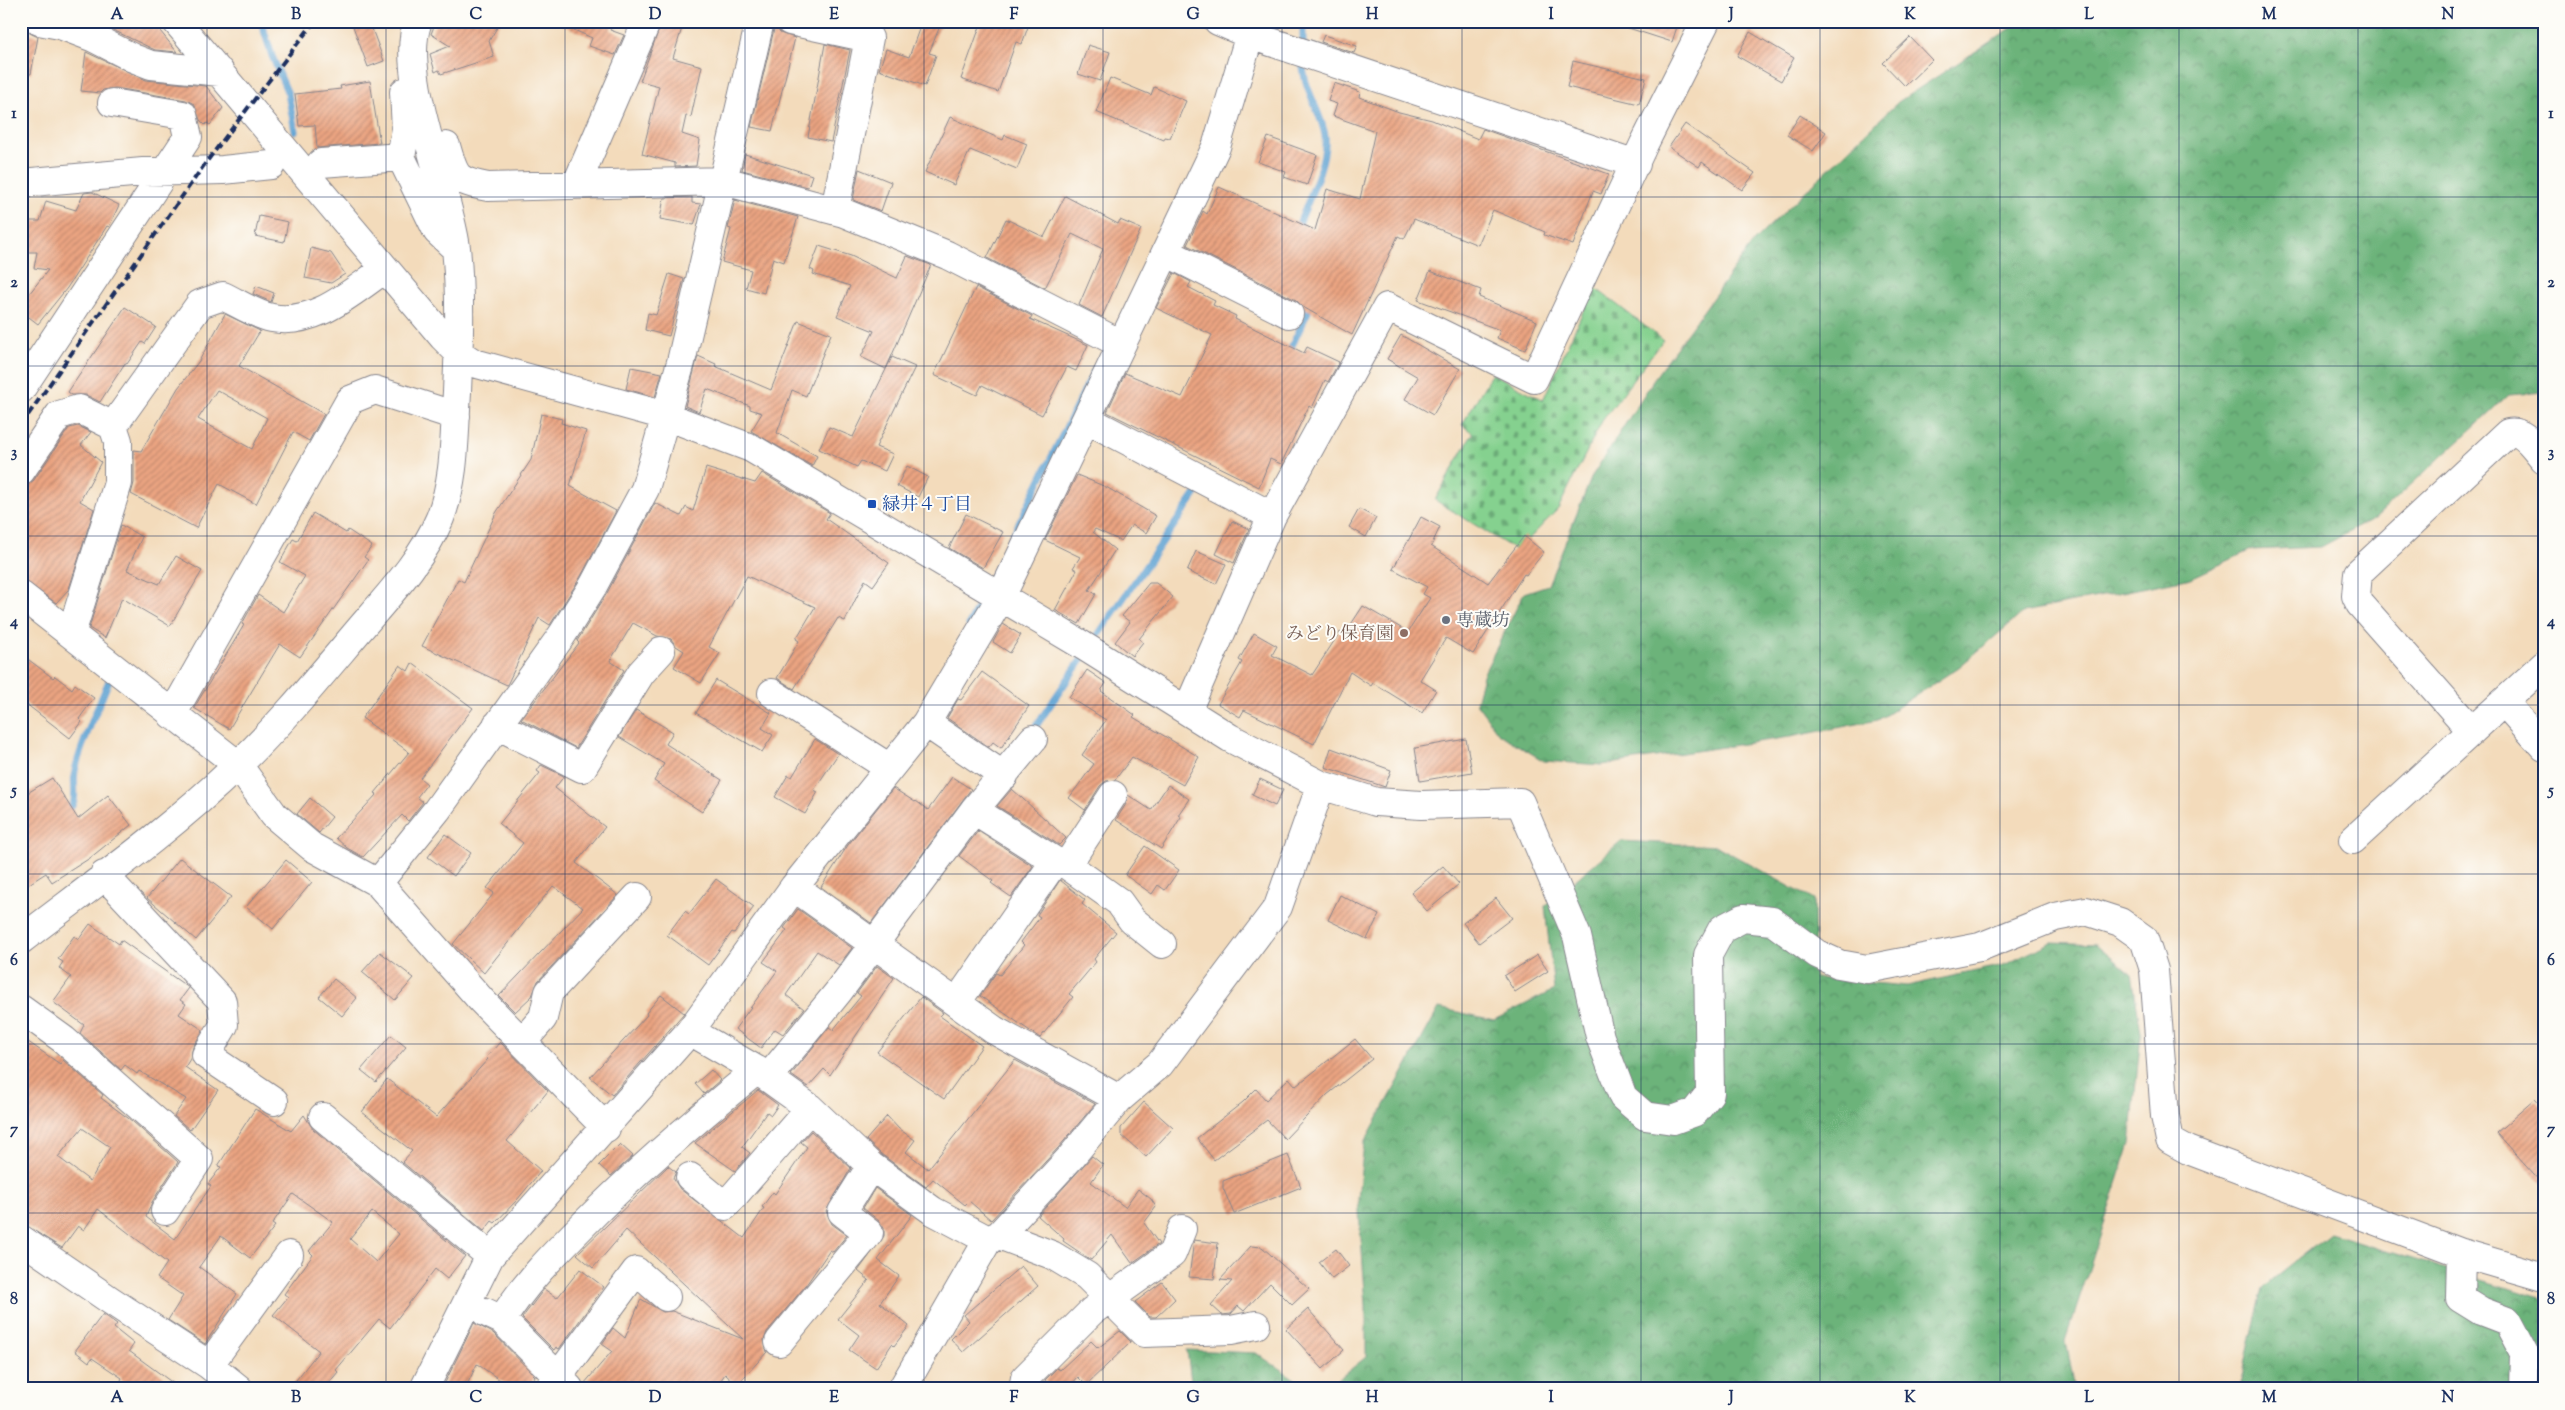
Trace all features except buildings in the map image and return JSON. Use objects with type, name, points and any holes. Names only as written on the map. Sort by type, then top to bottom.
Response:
[{"type":"street","points":[[39,21],[60,25],[86,35],[151,65],[220,72]]},
{"type":"street","points":[[176,21],[443,337],[460,354],[474,363],[666,416],[751,448],[1082,644],[1264,758],[1321,785],[1376,802],[1421,805],[1520,802],[1577,936],[1600,1037],[1623,1097],[1645,1116],[1673,1120],[1695,1112],[1710,1093],[1708,955],[1722,929],[1743,918],[1772,921],[1817,954],[1839,964],[1867,969],[1980,947],[2055,917],[2086,911],[2120,922],[2144,940],[2154,970],[2165,1116],[2170,1140],[2188,1150],[2461,1253],[2518,1271],[2540,1276],[2544,1274]]},
{"type":"street","points":[[21,940],[156,836],[238,765],[331,664],[393,590],[439,520],[449,491],[455,451],[460,354],[456,249],[449,210],[421,112],[413,62],[402,21]]},
{"type":"street","points":[[418,21],[412,40],[413,62],[404,94],[406,128],[401,157],[437,231],[456,249]]},
{"type":"street","points":[[578,183],[647,21]]},
{"type":"street","points":[[378,883],[437,810],[562,635],[593,586],[645,489],[666,416],[724,181],[760,21]]},
{"type":"street","points":[[790,21],[869,38],[835,210]]},
{"type":"street","points":[[1218,21],[1252,28],[1636,164]]},
{"type":"street","points":[[1187,711],[1272,516],[1387,307],[1534,379],[1706,21]]},
{"type":"street","points":[[424,1389],[468,1304],[490,1256],[606,1128],[690,1031],[794,887],[888,767],[926,723],[1000,597],[1216,147],[1252,28]]},
{"type":"street","points":[[413,62],[427,85],[454,173],[467,183],[488,187],[578,183],[691,184],[724,181],[835,210],[948,255],[1122,344]]},
{"type":"street","points":[[21,389],[163,172],[188,137],[183,115],[112,102]]},
{"type":"street","points":[[321,163],[401,157]]},
{"type":"street","points":[[21,183],[271,166]]},
{"type":"street","points":[[1166,252],[1289,314]]},
{"type":"street","points":[[113,426],[200,304],[222,296],[270,318],[297,320],[318,313],[386,269]]},
{"type":"street","points":[[172,714],[350,400],[375,390],[456,416]]},
{"type":"street","points":[[21,471],[59,415],[79,409],[113,426],[118,441],[118,483],[71,634]]},
{"type":"street","points":[[1086,420],[1272,516]]},
{"type":"street","points":[[2472,731],[2360,604],[2356,596],[2358,573],[2508,433],[2521,434],[2544,459]]},
{"type":"street","points":[[21,595],[238,765],[274,815],[312,847],[378,883],[482,1001],[606,1128]]},
{"type":"street","points":[[497,725],[582,768],[641,673],[661,651]]},
{"type":"street","points":[[2353,840],[2544,665]]},
{"type":"street","points":[[772,693],[888,767]]},
{"type":"street","points":[[2504,702],[2544,747]]},
{"type":"street","points":[[926,723],[1004,776]]},
{"type":"street","points":[[502,1320],[518,1294],[618,1190],[673,1138],[762,1074],[840,991],[974,810],[1033,739]]},
{"type":"street","points":[[902,1389],[993,1238],[1071,1157],[1119,1099],[1160,1064],[1278,907],[1321,785]]},
{"type":"street","points":[[957,1002],[1061,863],[1114,796]]},
{"type":"street","points":[[974,810],[1061,863],[1120,902],[1132,920],[1162,944]]},
{"type":"street","points":[[104,875],[222,1001],[224,1025],[206,1055],[274,1100]]},
{"type":"street","points":[[794,887],[994,1030],[1119,1099]]},
{"type":"street","points":[[522,1042],[543,1018],[549,992],[637,896]]},
{"type":"street","points":[[21,1009],[64,1040],[199,1159],[165,1210]]},
{"type":"street","points":[[690,1031],[762,1074],[810,1108],[871,1166],[933,1211],[993,1238],[1052,1255],[1087,1276],[1144,1333],[1230,1330],[1256,1325]]},
{"type":"street","points":[[690,1177],[725,1206],[810,1108]]},
{"type":"street","points":[[323,1118],[490,1256]]},
{"type":"street","points":[[779,1342],[868,1233],[842,1212],[871,1166]]},
{"type":"street","points":[[1023,1389],[1025,1378],[1092,1311],[1172,1254],[1182,1229]]},
{"type":"street","points":[[21,1239],[110,1300],[219,1379],[289,1255]]},
{"type":"street","points":[[2461,1253],[2460,1298],[2482,1311],[2507,1321],[2524,1354],[2523,1389]]},
{"type":"street","points":[[468,1304],[502,1320],[559,1384],[636,1271],[666,1297]]},
{"type":"green space","points":[[2022,21],[2544,21],[2544,392],[2508,395],[2375,518],[2321,547],[2251,550],[2191,578],[2024,612],[1959,667],[1878,720],[1790,737],[1602,765],[1544,761],[1499,734],[1476,703],[1483,675],[1524,593],[1548,585],[1592,476],[1658,373],[1754,241],[1898,102]]},
{"type":"green space","points":[[1594,287],[1663,340],[1602,421],[1558,509],[1517,551],[1435,500],[1473,433],[1462,425],[1492,373],[1543,400]]},
{"type":"green space","points":[[1621,841],[1717,846],[1814,900],[1815,978],[1907,986],[2004,965],[2052,942],[2096,944],[2132,974],[2141,1033],[2130,1144],[2066,1340],[2075,1389],[1326,1389],[1366,1357],[1366,1305],[1358,1198],[1364,1143],[1439,1008],[1494,1020],[1554,990],[1545,906]]},
{"type":"green space","points":[[2330,1234],[2544,1299],[2544,1389],[2239,1389],[2263,1287]]},
{"type":"green space","points":[[1187,1350],[1256,1353],[1310,1389],[1192,1389]]},
{"type":"waterway","points":[[261,21],[272,56],[288,94],[295,131]]},
{"type":"waterway","points":[[1303,21],[1303,48]]},
{"type":"waterway","points":[[1296,232],[1320,171],[1325,147],[1323,127],[1305,79],[1303,59]]},
{"type":"waterway","points":[[1288,354],[1312,303]]},
{"type":"waterway","points":[[989,584],[1095,369]]},
{"type":"waterway","points":[[1091,645],[1202,485]]},
{"type":"waterway","points":[[969,625],[984,594]]},
{"type":"waterway","points":[[1036,726],[1085,654]]},
{"type":"waterway","points":[[64,813],[69,809],[74,800],[74,777],[78,760],[86,735],[112,673]]},
{"type":"railway","points":[[21,425],[207,161],[315,21]]},
{"type":"place","name":"緑井４丁目","points":[[872,504]]},
{"type":"place","name":"専蔵坊","points":[[1446,620]]},
{"type":"place","name":"みどり保育園","points":[[1404,633]]}]
